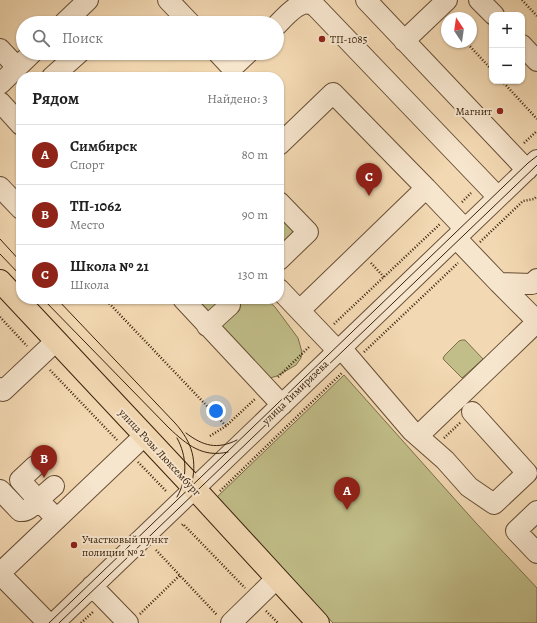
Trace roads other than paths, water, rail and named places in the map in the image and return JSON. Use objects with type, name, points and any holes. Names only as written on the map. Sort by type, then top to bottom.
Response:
[{"type":"main road","name":"улица Розы Люксембург","points":[[25,304],[56,341],[318,623]]},
{"type":"street","points":[[71,16],[88,0]]},
{"type":"street","points":[[168,0],[183,16]]},
{"type":"street","points":[[366,0],[512,155],[532,165]]},
{"type":"street","points":[[404,41],[447,0]]},
{"type":"street","points":[[479,0],[491,12]]},
{"type":"street","points":[[284,18],[301,5],[309,4],[316,7],[498,197]]},
{"type":"street","points":[[0,48],[12,77]]},
{"type":"street","points":[[525,48],[537,61]]},
{"type":"street","points":[[16,72],[26,60]]},
{"type":"street","points":[[58,72],[71,60]]},
{"type":"street","points":[[225,60],[232,68],[241,60]]},
{"type":"street","points":[[284,140],[333,93],[450,214],[470,252],[537,322],[418,436]]},
{"type":"street","points":[[0,102],[16,120]]},
{"type":"street","name":"улица Тимирязева","points":[[54,623],[282,405],[344,354],[460,233],[532,165]]},
{"type":"street","points":[[0,187],[16,204]]},
{"type":"street","points":[[300,310],[426,188]]},
{"type":"street","points":[[284,207],[308,232],[284,255]]},
{"type":"street","points":[[499,283],[532,284],[537,279]]},
{"type":"street","points":[[284,294],[323,335],[344,354],[412,431],[445,460],[469,486],[494,504],[527,473],[472,412]]},
{"type":"street","points":[[187,304],[282,405]]},
{"type":"street","points":[[207,326],[230,305],[229,304]]},
{"type":"street","points":[[0,388],[3,391],[56,341]]},
{"type":"street","points":[[48,623],[0,573],[144,436]]},
{"type":"street","points":[[35,466],[20,480],[57,519]]},
{"type":"street","points":[[0,490],[20,511],[24,511],[54,486]]},
{"type":"street","points":[[537,511],[516,531],[537,553]]},
{"type":"street","points":[[225,620],[256,600],[277,578]]},
{"type":"street","points":[[92,586],[132,620]]},
{"type":"tram line","points":[[49,623],[537,156]]},
{"type":"tram line","points":[[59,623],[537,165]]},
{"type":"tram line","points":[[0,239],[16,257]]},
{"type":"tram line","points":[[0,254],[16,271]]},
{"type":"tram line","points":[[48,304],[182,440],[203,452],[228,452]]},
{"type":"tram line","points":[[62,304],[175,423],[186,437],[192,452],[194,468],[191,486]]},
{"type":"tram line","points":[[186,433],[204,444],[217,446],[237,440]]},
{"type":"tram line","points":[[177,438],[183,452],[185,467],[181,490],[177,497]]},
{"type":"place","name":"ТП-1085","points":[[322,39]]},
{"type":"place","name":"Магнит","points":[[500,111]]},
{"type":"place","name":"Школа № 21","points":[[369,196]]},
{"type":"place","name":"ТП-1062","points":[[44,478]]},
{"type":"place","name":"Симбирск","points":[[347,510]]},
{"type":"place","name":"Участковый пункт полиции № 2","points":[[74,545]]}]
